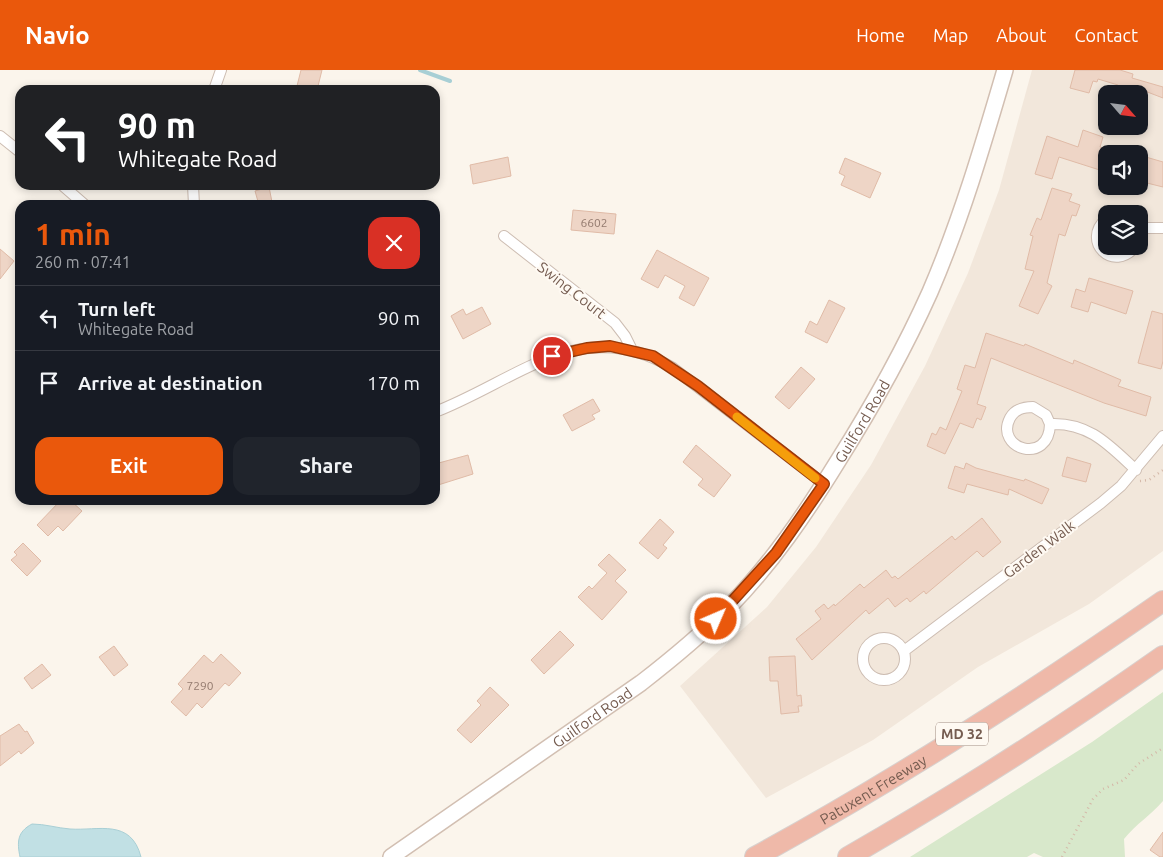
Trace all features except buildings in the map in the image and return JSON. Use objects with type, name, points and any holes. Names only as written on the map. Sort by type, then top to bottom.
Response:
[{"type":"highway","name":"Patuxent Freeway","points":[[755,857],[893,778],[1005,707],[1163,601]]},
{"type":"highway","points":[[848,857],[914,819],[1027,748],[1163,656]]},
{"type":"main road","name":"Guilford Road","points":[[391,857],[641,683],[702,633],[742,593],[776,553],[824,484],[889,374],[930,291],[962,209],[1005,70]]},
{"type":"street","points":[[216,85],[221,70]]},
{"type":"street","points":[[0,136],[15,148]]},
{"type":"street","points":[[68,190],[79,200]]},
{"type":"street","points":[[1148,228],[1163,228]]},
{"type":"street","points":[[1098,231],[1098,243]]},
{"type":"street","name":"Swing Court","points":[[504,236],[614,323],[625,336],[632,350]]},
{"type":"street","points":[[1110,255],[1116,257],[1125,255]]},
{"type":"street","points":[[440,410],[542,359],[563,352],[610,346],[632,350],[653,356],[679,373],[824,484]]},
{"type":"street","points":[[1025,407],[1041,410],[1050,424],[1050,433],[1045,441],[1032,449],[1018,446],[1008,435],[1008,424],[1011,415],[1025,407]]},
{"type":"street","points":[[1050,424],[1066,423],[1089,431],[1133,473]]},
{"type":"street","name":"Garden Walk","points":[[904,651],[1101,503],[1133,473],[1163,436]]},
{"type":"street","points":[[889,638],[898,642],[904,651],[905,659],[902,669],[896,676],[883,680],[872,677],[866,670],[863,654],[873,640],[889,638]]},
{"type":"path","points":[[1133,473],[1143,482],[1163,470]]},
{"type":"path","points":[[1062,857],[1093,799],[1103,789],[1124,780],[1138,764],[1163,748]]},
{"type":"shaded area","points":[[1032,70],[1163,70],[1163,551],[1089,604],[978,667],[873,740],[766,798],[680,686],[767,607],[816,547],[871,465],[925,366],[968,273],[999,190]]},
{"type":"green space","points":[[1163,692],[1163,801],[1124,839],[1125,857],[1043,857],[1034,853],[1027,857],[910,857],[1092,742]]},
{"type":"water","points":[[32,824],[70,829],[102,828],[122,832],[130,836],[141,857],[20,857],[19,838],[23,830]]},
{"type":"waterway","points":[[420,70],[450,81]]},
{"type":"slow traffic","points":[[737,417],[815,478]]},
{"type":"route","points":[[552,356],[563,352],[610,346],[653,356],[698,386],[824,484],[776,553],[753,581],[716,619]]}]
